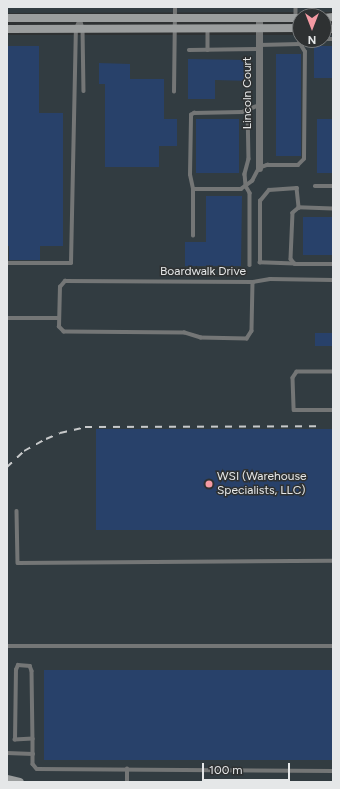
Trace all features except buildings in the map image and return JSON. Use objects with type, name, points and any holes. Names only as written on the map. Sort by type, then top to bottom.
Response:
[{"type":"main road","points":[[7,18],[292,18]]},
{"type":"main road","points":[[208,18],[208,28]]},
{"type":"main road","points":[[7,29],[292,28]]},
{"type":"main road","points":[[7,779],[20,782]]},
{"type":"street","name":"Lincoln Court","points":[[258,168],[259,18]]},
{"type":"lane","points":[[174,92],[175,7]]},
{"type":"lane","points":[[7,263],[71,263],[80,18]]},
{"type":"lane","points":[[80,18],[84,90]]},
{"type":"lane","points":[[208,28],[208,50]]},
{"type":"lane","points":[[188,50],[292,45]]},
{"type":"lane","points":[[193,189],[241,189],[252,181],[258,168],[267,165],[298,164],[304,159],[305,52],[302,48]]},
{"type":"lane","points":[[194,236],[193,189],[190,176],[191,115],[194,113],[242,112],[259,105]]},
{"type":"lane","points":[[248,109],[249,159],[245,174],[246,186],[250,193],[250,265]]},
{"type":"lane","points":[[315,186],[333,186]]},
{"type":"lane","points":[[300,208],[297,188],[269,190],[260,201],[260,264],[333,264]]},
{"type":"lane","points":[[295,264],[291,259],[293,213],[300,208],[333,209]]},
{"type":"lane","name":"Boardwalk Drive","points":[[59,318],[60,287],[65,281],[253,282],[270,279],[333,280]]},
{"type":"lane","points":[[8,318],[59,318],[59,327],[64,332],[185,333],[201,338],[247,338],[252,331],[253,282]]},
{"type":"lane","points":[[333,372],[297,372],[293,378],[294,410],[333,410]]},
{"type":"lane","points":[[17,511],[18,563],[333,561]]},
{"type":"lane","points":[[7,646],[333,646]]},
{"type":"lane","points":[[33,739],[15,740],[16,670],[18,665],[30,666],[32,671],[33,739],[33,764],[36,769],[333,771]]},
{"type":"lane","points":[[7,753],[33,754]]},
{"type":"lane","points":[[127,769],[127,782]]},
{"type":"shaded area","points":[[7,7],[333,7],[333,12],[332,8],[292,8],[292,12],[7,13]]},
{"type":"shaded area","points":[[7,35],[292,35],[292,48],[332,48],[333,35],[333,782],[7,782]]},
{"type":"railway","points":[[7,467],[24,451],[46,439],[60,433],[85,427],[317,426]]},
{"type":"place","name":"WSI (Warehouse Specialists, LLC)","points":[[209,484]]}]
